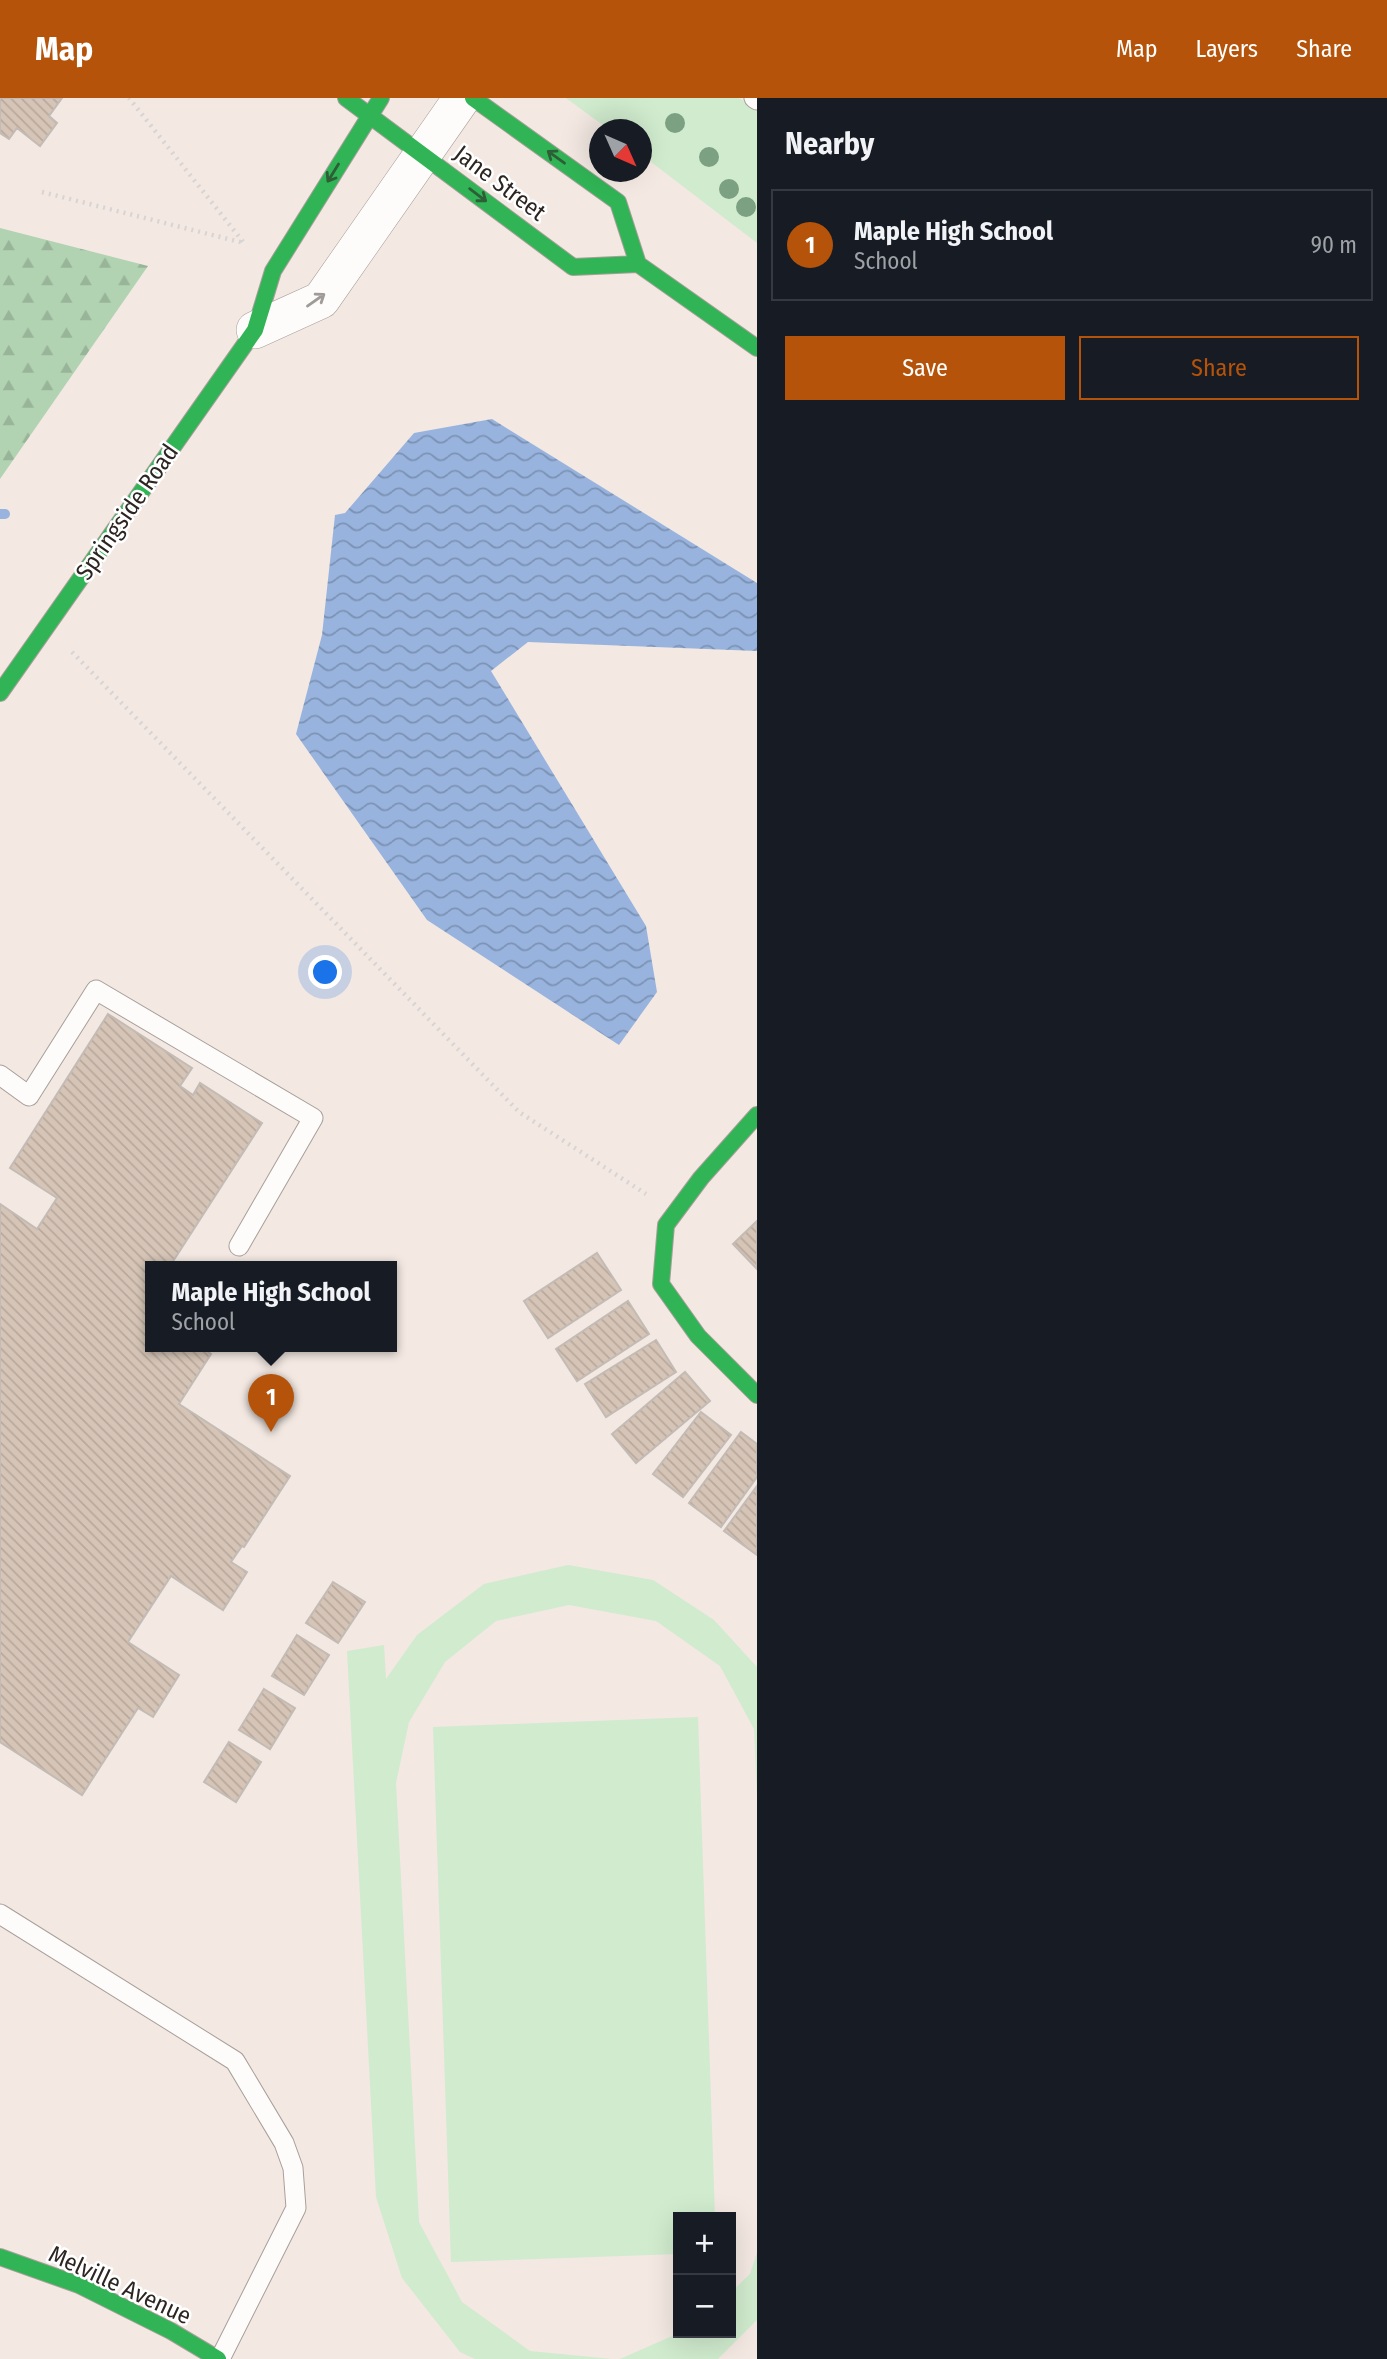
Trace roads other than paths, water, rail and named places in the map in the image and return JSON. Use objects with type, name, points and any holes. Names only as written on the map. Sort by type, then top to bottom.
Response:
[{"type":"street","name":"Jane Street","points":[[346,98],[572,267],[638,264]]},
{"type":"street","name":"Springside Road","points":[[0,693],[255,330],[273,271],[381,98]]},
{"type":"street","points":[[255,330],[321,300],[461,98]]},
{"type":"street","points":[[473,98],[618,202],[638,264],[757,348]]},
{"type":"street","points":[[757,1115],[701,1178],[666,1225],[661,1284],[698,1336],[757,1395]]},
{"type":"street","name":"Melville Avenue","points":[[0,2257],[79,2285],[171,2331],[219,2359]]},
{"type":"lane","points":[[0,1075],[29,1096],[96,990],[313,1118],[239,1246]]},
{"type":"lane","points":[[0,1914],[234,2061],[284,2143],[293,2168],[296,2208],[219,2359]]},
{"type":"water","points":[[492,419],[757,583],[757,651],[528,642],[491,671],[646,926],[657,992],[619,1045],[427,920],[296,734],[322,635],[335,515],[345,513],[414,433]]},
{"type":"waterway","points":[[0,514],[5,514]]},
{"type":"place","name":"Maple High School","points":[[271,1432]]}]
